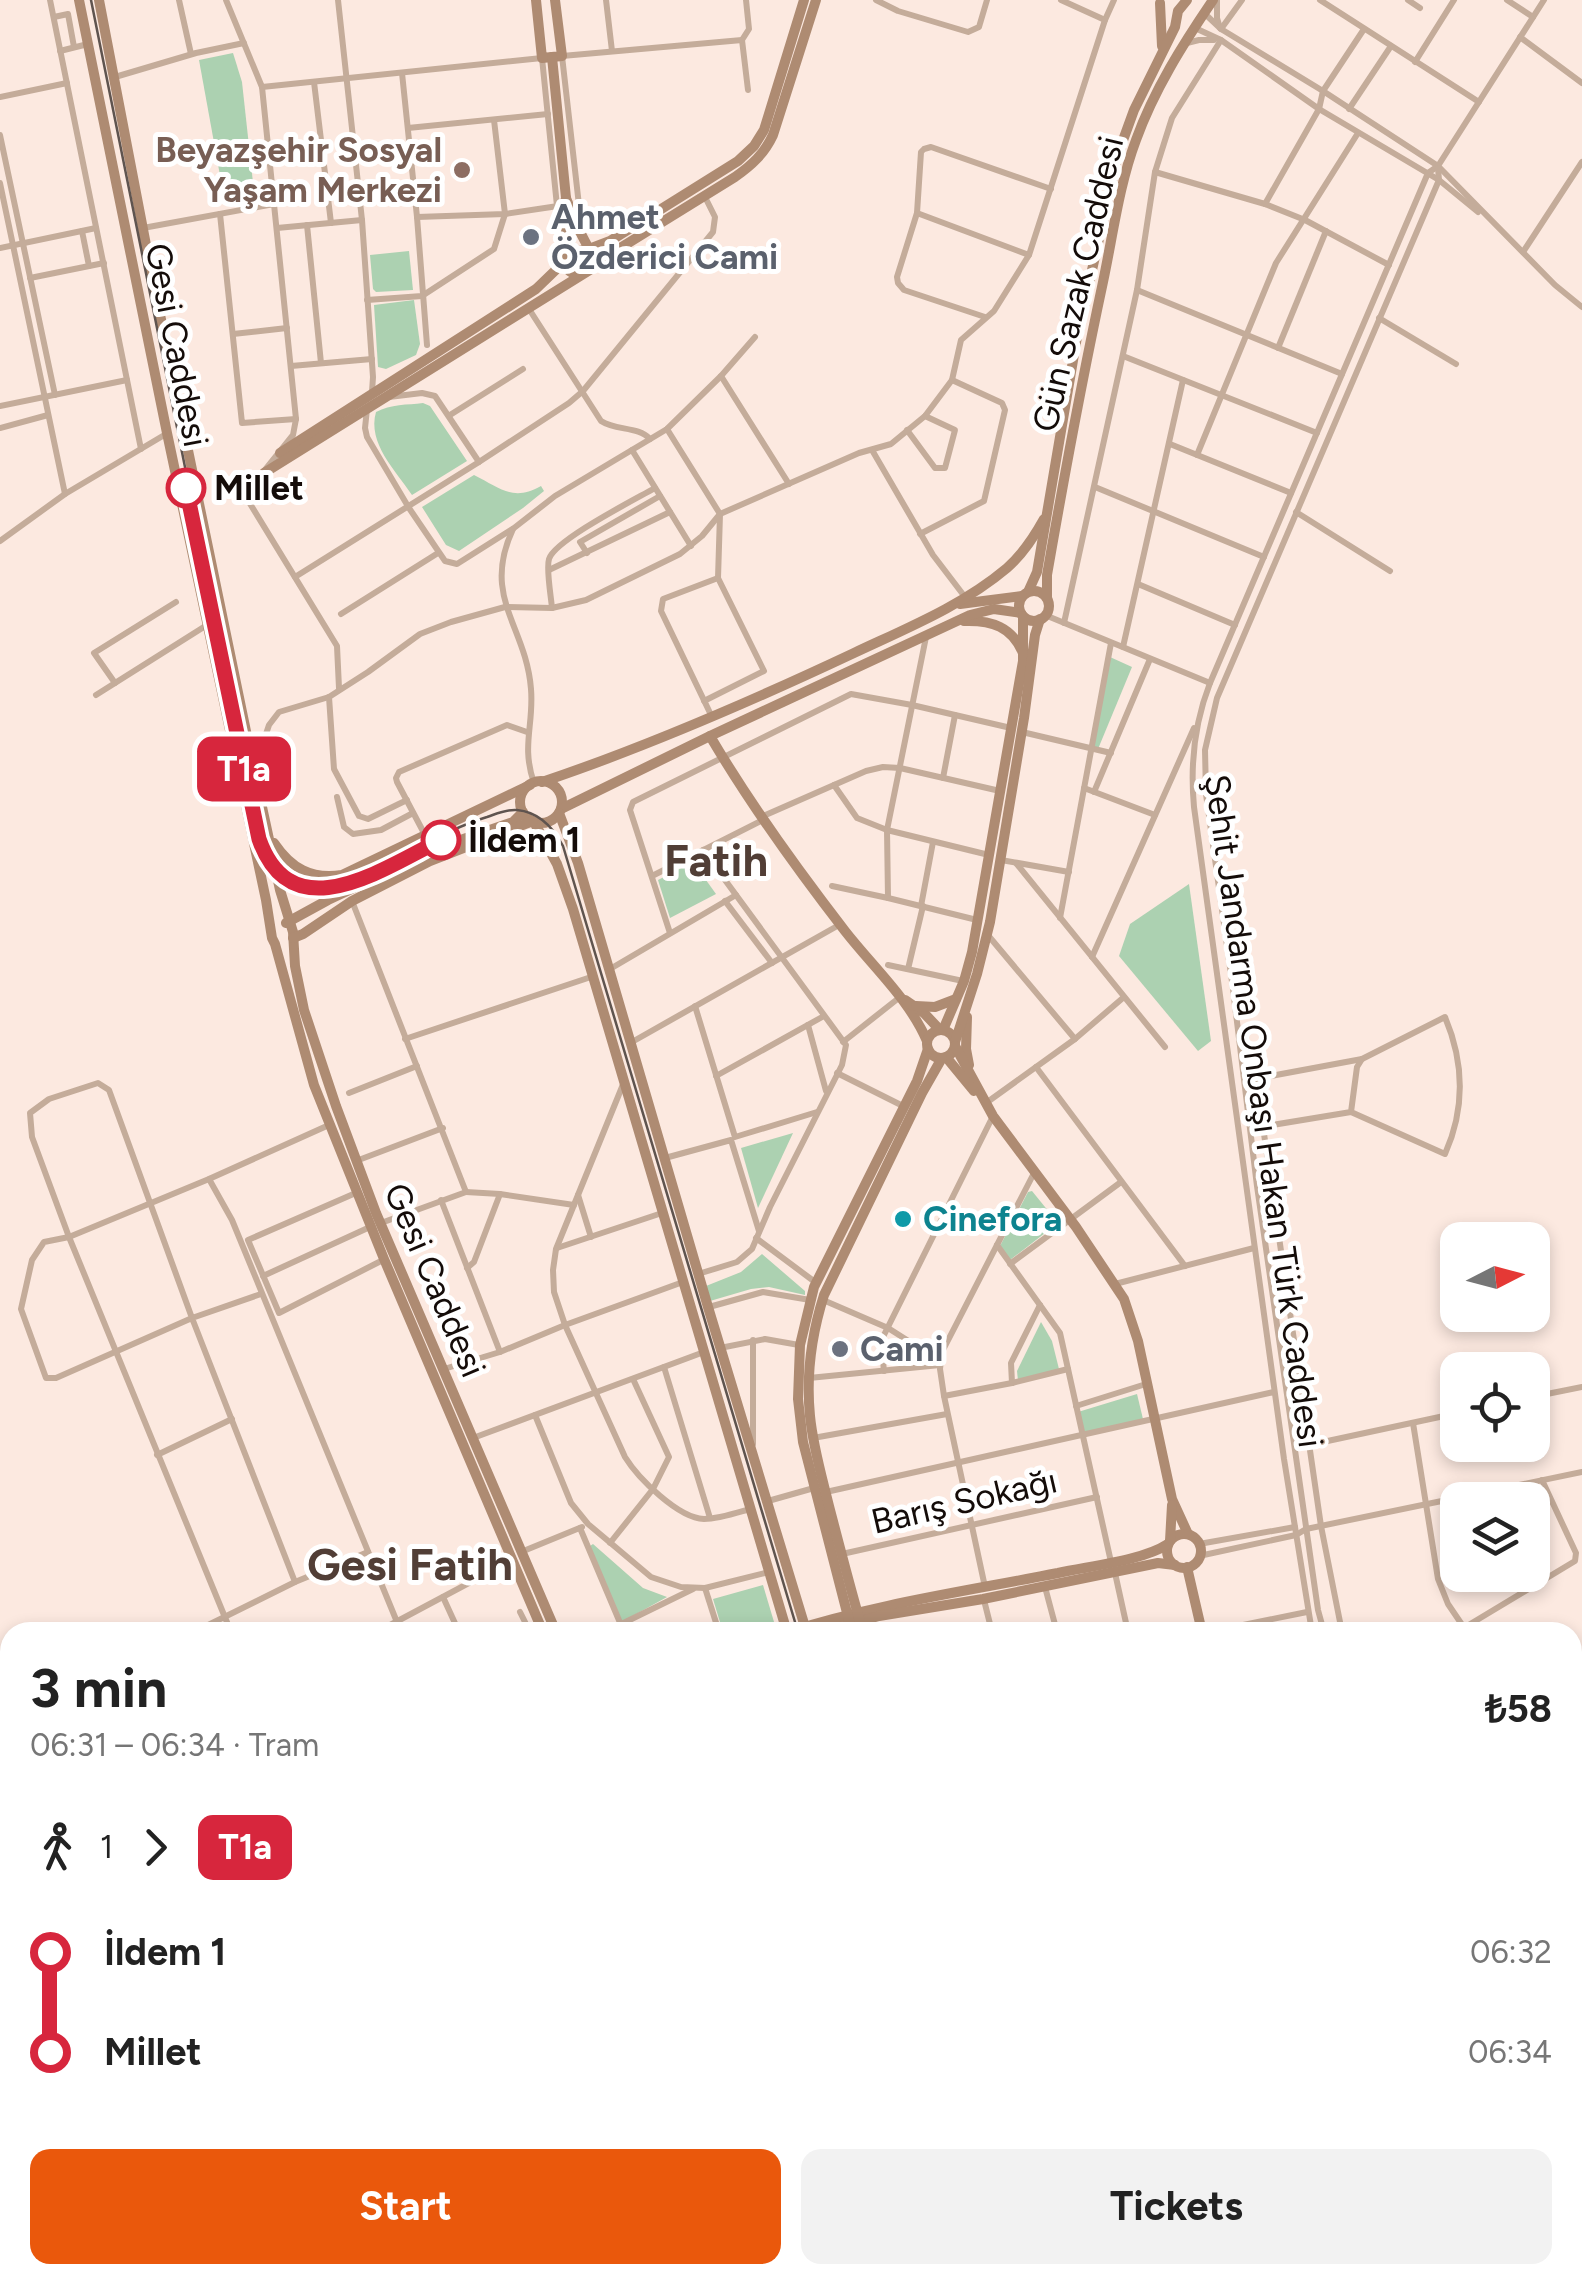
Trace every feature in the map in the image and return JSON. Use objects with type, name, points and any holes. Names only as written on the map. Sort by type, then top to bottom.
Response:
[{"type":"street","points":[[50,0],[142,448]]},
{"type":"street","name":"Gesi Caddesi","points":[[79,0],[273,939],[304,1053],[358,1192],[472,1438],[540,1622]]},
{"type":"street","name":"Gesi Caddesi","points":[[99,0],[304,1010],[356,1161],[384,1259],[517,1556],[551,1622]]},
{"type":"street","points":[[178,0],[192,54]]},
{"type":"street","points":[[226,0],[262,88],[296,419],[293,435],[250,490],[249,502],[337,646],[339,689]]},
{"type":"street","points":[[338,0],[362,220],[372,358],[372,396],[365,428],[409,508],[444,561],[457,564],[555,496],[667,429],[755,338]]},
{"type":"street","points":[[536,0],[552,57],[580,214],[578,228]]},
{"type":"street","points":[[555,0],[548,114],[563,203],[589,249],[592,268]]},
{"type":"street","points":[[606,0],[612,51]]},
{"type":"street","points":[[746,0],[748,29],[742,40],[748,90]]},
{"type":"street","points":[[280,454],[536,289],[571,253],[610,241],[750,151],[764,130],[804,0]]},
{"type":"street","points":[[264,473],[754,162],[769,144],[816,0]]},
{"type":"street","points":[[876,0],[898,12],[971,32],[980,24],[987,0]]},
{"type":"street","points":[[1061,0],[1105,20]]},
{"type":"street","points":[[254,770],[275,716],[288,708],[329,697],[425,632],[505,606],[552,608],[586,600],[671,559],[691,546],[720,514],[891,444],[925,416],[952,380],[961,340],[994,311],[1030,255],[1114,0]]},
{"type":"street","points":[[1185,0],[1198,4],[1220,29],[1438,166],[1554,286],[1582,307]]},
{"type":"street","name":"Gün Sazak Caddesi","points":[[1025,594],[1037,572],[1077,337],[1118,154],[1129,121],[1185,0]]},
{"type":"street","points":[[1215,0],[1220,29]]},
{"type":"street","name":"Gün Sazak Caddesi","points":[[1047,598],[1046,576],[1076,410],[1126,172],[1141,126],[1184,44],[1215,0]]},
{"type":"street","points":[[1220,29],[1242,0]]},
{"type":"street","points":[[1320,0],[1478,102]]},
{"type":"street","points":[[1336,10],[1342,0]]},
{"type":"street","points":[[1408,0],[1420,8]]},
{"type":"street","points":[[1415,62],[1454,0]]},
{"type":"street","points":[[1507,0],[1533,18]]},
{"type":"street","points":[[1428,173],[1438,166],[1544,0]]},
{"type":"street","points":[[1159,1],[1180,24],[1220,40],[1320,109],[1428,173],[1508,237]]},
{"type":"street","points":[[1159,1],[1162,53]]},
{"type":"street","points":[[54,17],[68,14],[74,47]]},
{"type":"street","points":[[1265,204],[1320,109],[1323,91],[1364,29]]},
{"type":"street","points":[[1520,38],[1581,81]]},
{"type":"street","points":[[262,88],[742,40]]},
{"type":"street","points":[[1184,44],[1220,40]]},
{"type":"street","points":[[1064,623],[1136,290],[1155,172],[1172,118],[1220,40]]},
{"type":"street","points":[[114,78],[244,43]]},
{"type":"street","points":[[60,51],[88,44]]},
{"type":"street","points":[[1350,109],[1391,46]]},
{"type":"street","points":[[552,57],[566,259],[568,271],[579,276]]},
{"type":"street","points":[[402,73],[427,346]]},
{"type":"street","points":[[314,82],[331,223]]},
{"type":"street","points":[[0,96],[67,83]]},
{"type":"street","points":[[408,128],[548,114]]},
{"type":"street","points":[[367,300],[422,296],[494,249],[505,214],[494,120]]},
{"type":"street","points":[[1197,455],[1276,262],[1358,133]]},
{"type":"street","points":[[0,135],[55,395]]},
{"type":"street","points":[[986,318],[900,286],[898,277],[917,214],[922,150],[928,147],[1052,189]]},
{"type":"street","points":[[1523,252],[1582,162]]},
{"type":"street","name":"Şehit Jandarma Onbaşı Hakan Türk Caddesi","points":[[1321,1622],[1250,1128],[1206,794],[1205,758],[1216,698],[1438,180],[1438,166]]},
{"type":"street","points":[[1155,172],[1265,204],[1305,220],[1389,265]]},
{"type":"street","name":"Şehit Jandarma Onbaşı Hakan Türk Caddesi","points":[[1310,1622],[1254,1248],[1194,807],[1192,757],[1198,718],[1210,684],[1428,173]]},
{"type":"street","points":[[0,183],[65,494]]},
{"type":"street","points":[[295,577],[409,508],[582,391],[712,232],[715,217],[704,196]]},
{"type":"street","points":[[417,217],[505,214],[563,203]]},
{"type":"street","points":[[143,228],[274,204]]},
{"type":"street","points":[[220,214],[242,423],[296,419]]},
{"type":"street","points":[[917,214],[1030,255]]},
{"type":"street","points":[[276,228],[362,220]]},
{"type":"street","points":[[307,225],[321,363]]},
{"type":"street","points":[[0,248],[96,228]]},
{"type":"street","points":[[82,231],[89,266]]},
{"type":"street","points":[[1278,348],[1326,231]]},
{"type":"street","points":[[30,278],[104,263]]},
{"type":"street","points":[[1136,290],[1342,374]]},
{"type":"street","points":[[528,308],[597,416],[610,427],[641,432],[650,439]]},
{"type":"street","points":[[1379,318],[1456,364]]},
{"type":"street","points":[[233,334],[287,328]]},
{"type":"street","points":[[1122,356],[1317,433]]},
{"type":"street","points":[[291,366],[372,358]]},
{"type":"street","points":[[450,415],[523,369]]},
{"type":"street","points":[[721,376],[790,484]]},
{"type":"street","points":[[0,406],[128,380]]},
{"type":"street","points":[[920,534],[984,502],[1004,412],[1002,402],[952,380]]},
{"type":"street","points":[[1123,648],[1184,380]]},
{"type":"street","points":[[388,397],[427,393],[435,396],[479,462]]},
{"type":"street","points":[[0,428],[48,415]]},
{"type":"street","points":[[908,430],[936,468],[945,468],[954,430],[925,416]]},
{"type":"street","points":[[667,429],[720,514],[718,578],[764,670],[704,701]]},
{"type":"street","points":[[0,541],[65,494],[167,434]]},
{"type":"street","points":[[1170,444],[1291,493]]},
{"type":"street","points":[[632,450],[691,546]]},
{"type":"street","points":[[872,450],[933,555],[966,598]]},
{"type":"street","points":[[1095,487],[1264,556]]},
{"type":"street","points":[[552,608],[550,557],[568,538],[655,488]]},
{"type":"street","points":[[586,552],[580,542],[660,496]]},
{"type":"street","points":[[269,835],[281,854],[311,874],[329,876],[354,870],[535,783],[712,718],[954,606],[1017,559],[1048,508]]},
{"type":"street","points":[[549,570],[670,512]]},
{"type":"street","points":[[1296,512],[1390,571]]},
{"type":"street","points":[[514,528],[504,552],[502,570],[505,606],[528,673],[532,703],[526,752],[535,783]]},
{"type":"street","points":[[341,614],[438,552]]},
{"type":"street","points":[[712,718],[661,605],[663,600],[718,578]]},
{"type":"street","points":[[1138,584],[1235,626]]},
{"type":"street","points":[[954,606],[1038,591],[1047,598],[1048,608],[1034,644],[994,858],[964,981],[966,1049],[978,1090]]},
{"type":"street","points":[[826,1622],[846,1592],[842,1554],[802,1442],[800,1345],[816,1300],[928,1080],[955,1044],[963,999],[987,934],[1000,791],[1016,730],[1023,656],[1019,603],[1025,594]]},
{"type":"street","points":[[116,683],[94,653],[176,602]]},
{"type":"street","points":[[290,930],[290,944],[284,946],[273,939],[275,926],[290,930],[445,854],[534,821],[546,822],[560,811],[710,736],[988,610],[1064,623],[1210,684]]},
{"type":"street","points":[[958,622],[980,621],[999,626],[1014,638],[1023,656]]},
{"type":"street","points":[[96,694],[207,625]]},
{"type":"street","points":[[888,898],[887,830],[926,636]]},
{"type":"street","points":[[1060,918],[1112,642]]},
{"type":"street","points":[[1094,792],[1150,659]]},
{"type":"street","points":[[670,933],[631,804],[851,694],[1111,753]]},
{"type":"street","points":[[329,697],[336,774],[358,816],[368,819],[407,800]]},
{"type":"street","points":[[943,778],[955,715]]},
{"type":"street","points":[[1092,957],[1198,718]]},
{"type":"street","points":[[425,835],[397,780],[401,771],[506,725],[528,732]]},
{"type":"street","points":[[710,736],[762,818],[918,1022],[932,1055],[944,1058],[985,1104]]},
{"type":"street","points":[[652,876],[762,818],[877,767],[900,768],[1000,791]]},
{"type":"street","points":[[784,1622],[561,872],[534,821],[523,812],[524,792],[535,783],[554,786],[560,792],[560,811],[804,1622]]},
{"type":"street","points":[[834,785],[857,818],[887,830],[994,858],[1069,872]]},
{"type":"street","points":[[1084,788],[1155,815]]},
{"type":"street","points":[[337,797],[344,827],[353,834],[381,830],[413,813]]},
{"type":"street","points":[[290,930],[328,900],[443,846],[513,822],[523,812]]},
{"type":"street","points":[[908,969],[933,842]]},
{"type":"street","points":[[698,1274],[741,1260],[752,1249],[842,1065],[846,1045],[703,850]]},
{"type":"street","points":[[1016,863],[1164,1048]]},
{"type":"street","points":[[832,886],[978,920]]},
{"type":"street","points":[[610,969],[736,894]]},
{"type":"street","points":[[725,900],[772,963]]},
{"type":"street","points":[[352,901],[466,1192]]},
{"type":"street","points":[[632,1042],[840,924]]},
{"type":"street","points":[[987,934],[1075,1038]]},
{"type":"street","points":[[888,965],[964,981]]},
{"type":"street","points":[[406,1038],[594,976]]},
{"type":"street","points":[[900,997],[950,1033],[985,1104],[1115,1284],[1132,1318],[1172,1499],[1199,1550]]},
{"type":"street","points":[[844,1042],[900,997]]},
{"type":"street","points":[[900,997],[918,1038],[918,1080]]},
{"type":"street","points":[[985,1104],[1124,997]]},
{"type":"street","points":[[916,1006],[935,1007],[963,999]]},
{"type":"street","points":[[856,1622],[820,1490],[810,1418],[816,1283],[918,1080],[933,1032],[942,1030],[963,999]]},
{"type":"street","points":[[695,1006],[758,1235],[816,1283]]},
{"type":"street","points":[[716,1076],[824,1016]]},
{"type":"street","points":[[1250,1128],[1263,1127],[1351,1112],[1444,1154],[1459,1110],[1459,1065],[1446,1017],[1362,1059],[1257,1080],[1254,1087],[1263,1127],[1321,1526],[1340,1622]]},
{"type":"street","points":[[808,1025],[827,1092]]},
{"type":"street","points":[[1351,1112],[1357,1067],[1362,1059]]},
{"type":"street","points":[[349,1093],[418,1066]]},
{"type":"street","points":[[1036,1067],[1184,1266]]},
{"type":"street","points":[[837,1073],[904,1106]]},
{"type":"street","points":[[624,1079],[557,1248],[553,1285],[566,1325],[634,1471],[687,1515],[710,1518],[750,1510]]},
{"type":"street","points":[[227,1622],[32,1137],[30,1114],[49,1099],[98,1083],[109,1090],[192,1318],[296,1582]]},
{"type":"street","points":[[665,1158],[817,1112]]},
{"type":"street","points":[[884,1370],[882,1340],[993,1116]]},
{"type":"street","points":[[261,1294],[192,1318],[56,1378],[46,1378],[21,1309],[32,1260],[44,1242],[69,1237],[330,1125]]},
{"type":"street","points":[[356,1161],[443,1128]]},
{"type":"street","points":[[990,1622],[940,1363],[942,1352],[1034,1173]]},
{"type":"street","points":[[210,1179],[232,1220],[397,1622],[517,1556],[584,1526]]},
{"type":"street","points":[[1010,1264],[1122,1182]]},
{"type":"street","points":[[358,1192],[248,1240],[279,1313],[384,1259]]},
{"type":"street","points":[[263,1276],[376,1225],[466,1192],[574,1206]]},
{"type":"street","points":[[467,1268],[474,1262],[500,1194]]},
{"type":"street","points":[[578,1195],[591,1237]]},
{"type":"street","points":[[441,1200],[500,1352]]},
{"type":"street","points":[[557,1248],[663,1213]]},
{"type":"street","points":[[997,1245],[1060,1333],[1126,1622]]},
{"type":"street","points":[[1115,1284],[1254,1248]]},
{"type":"street","points":[[443,1369],[500,1352],[683,1282]]},
{"type":"street","points":[[708,1307],[762,1292],[816,1300],[888,1328],[940,1363]]},
{"type":"street","points":[[1012,1383],[1010,1363],[1040,1305]]},
{"type":"street","points":[[720,1348],[764,1339],[800,1345]]},
{"type":"street","points":[[753,1340],[753,1453]]},
{"type":"street","points":[[472,1438],[704,1352]]},
{"type":"street","points":[[809,1378],[940,1363]]},
{"type":"street","points":[[664,1367],[710,1518]]},
{"type":"street","points":[[944,1396],[1068,1369]]},
{"type":"street","points":[[610,1543],[654,1489],[670,1457],[633,1378]]},
{"type":"street","points":[[1076,1406],[1148,1384]]},
{"type":"street","points":[[1550,1393],[1582,1387]]},
{"type":"street","points":[[768,1501],[1274,1392]]},
{"type":"street","points":[[814,1438],[948,1414]]},
{"type":"street","points":[[535,1415],[584,1526],[620,1622]]},
{"type":"street","points":[[1309,1445],[1440,1416]]},
{"type":"street","points":[[157,1455],[232,1419]]},
{"type":"street","points":[[1413,1423],[1438,1579],[1457,1622]]},
{"type":"street","points":[[1199,1550],[1582,1472]]},
{"type":"street","points":[[1477,1622],[1575,1561],[1576,1553],[1542,1480]]},
{"type":"street","name":"Barış Sokağı","points":[[842,1554],[1097,1497]]},
{"type":"street","points":[[1172,1499],[1168,1556],[1181,1566],[1201,1622]]},
{"type":"street","points":[[584,1526],[652,1577],[676,1586],[705,1588],[768,1572]]},
{"type":"street","points":[[984,1593],[1044,1586],[1113,1567],[1157,1551],[1176,1536],[1188,1534]]},
{"type":"street","points":[[860,1622],[878,1612],[1113,1567],[1193,1564],[1199,1550]]},
{"type":"street","points":[[216,1622],[368,1552]]},
{"type":"street","points":[[1044,1586],[1054,1622]]},
{"type":"street","points":[[625,1622],[696,1588]]},
{"type":"street","points":[[705,1588],[715,1622]]},
{"type":"street","points":[[846,1592],[878,1612]]},
{"type":"street","points":[[443,1597],[454,1622]]},
{"type":"street","points":[[520,1612],[525,1622]]},
{"type":"street","points":[[1256,1622],[1308,1612]]},
{"type":"green space","points":[[233,53],[242,82],[255,201],[225,203],[199,60]]},
{"type":"green space","points":[[409,251],[413,290],[376,292],[370,255]]},
{"type":"green space","points":[[414,300],[420,344],[416,355],[386,369],[378,367],[374,305]]},
{"type":"green space","points":[[423,403],[430,406],[467,461],[412,495],[379,446],[374,423],[376,412],[382,409]]},
{"type":"green space","points":[[474,475],[514,493],[541,486],[544,491],[459,551],[446,545],[422,507]]},
{"type":"green space","points":[[1110,657],[1132,667],[1098,749],[1093,747]]},
{"type":"green space","points":[[693,862],[716,894],[670,918],[658,880]]},
{"type":"green space","points":[[1189,884],[1211,1041],[1198,1051],[1119,956],[1130,924]]},
{"type":"green space","points":[[793,1133],[758,1208],[741,1148]]},
{"type":"green space","points":[[1032,1191],[1058,1223],[1010,1260],[1000,1246]]},
{"type":"green space","points":[[762,1254],[805,1295],[769,1287],[710,1301],[706,1286],[741,1272]]},
{"type":"green space","points":[[1041,1322],[1052,1341],[1059,1369],[1018,1381],[1017,1371]]},
{"type":"green space","points":[[1137,1394],[1143,1419],[1082,1434],[1078,1412]]},
{"type":"green space","points":[[593,1544],[643,1588],[667,1597],[620,1622],[590,1546]]},
{"type":"green space","points":[[763,1585],[774,1622],[720,1622],[713,1599]]},
{"type":"tram line","points":[[91,0],[264,845],[288,874],[305,883],[324,886],[354,879],[447,833],[505,811],[532,814],[555,833],[563,846],[795,1622]]},
{"type":"tram line","name":"T1a","points":[[186,488],[259,839],[268,860],[296,883],[328,889],[353,882],[441,840]]},
{"type":"place","name":"Beyazşehir Sosyal Yaşam Merkezi","points":[[462,170]]},
{"type":"place","name":"Ahmet Özderici Cami","points":[[531,237]]},
{"type":"place","name":"Millet","points":[[186,488]]},
{"type":"place","name":"İldem 1","points":[[441,840]]},
{"type":"place","name":"Cinefora","points":[[903,1219]]},
{"type":"place","name":"Cami","points":[[840,1349]]},
{"type":"district","name":"Fatih","points":[[716,860]]},
{"type":"district","name":"Gesi Fatih","points":[[410,1564]]}]
